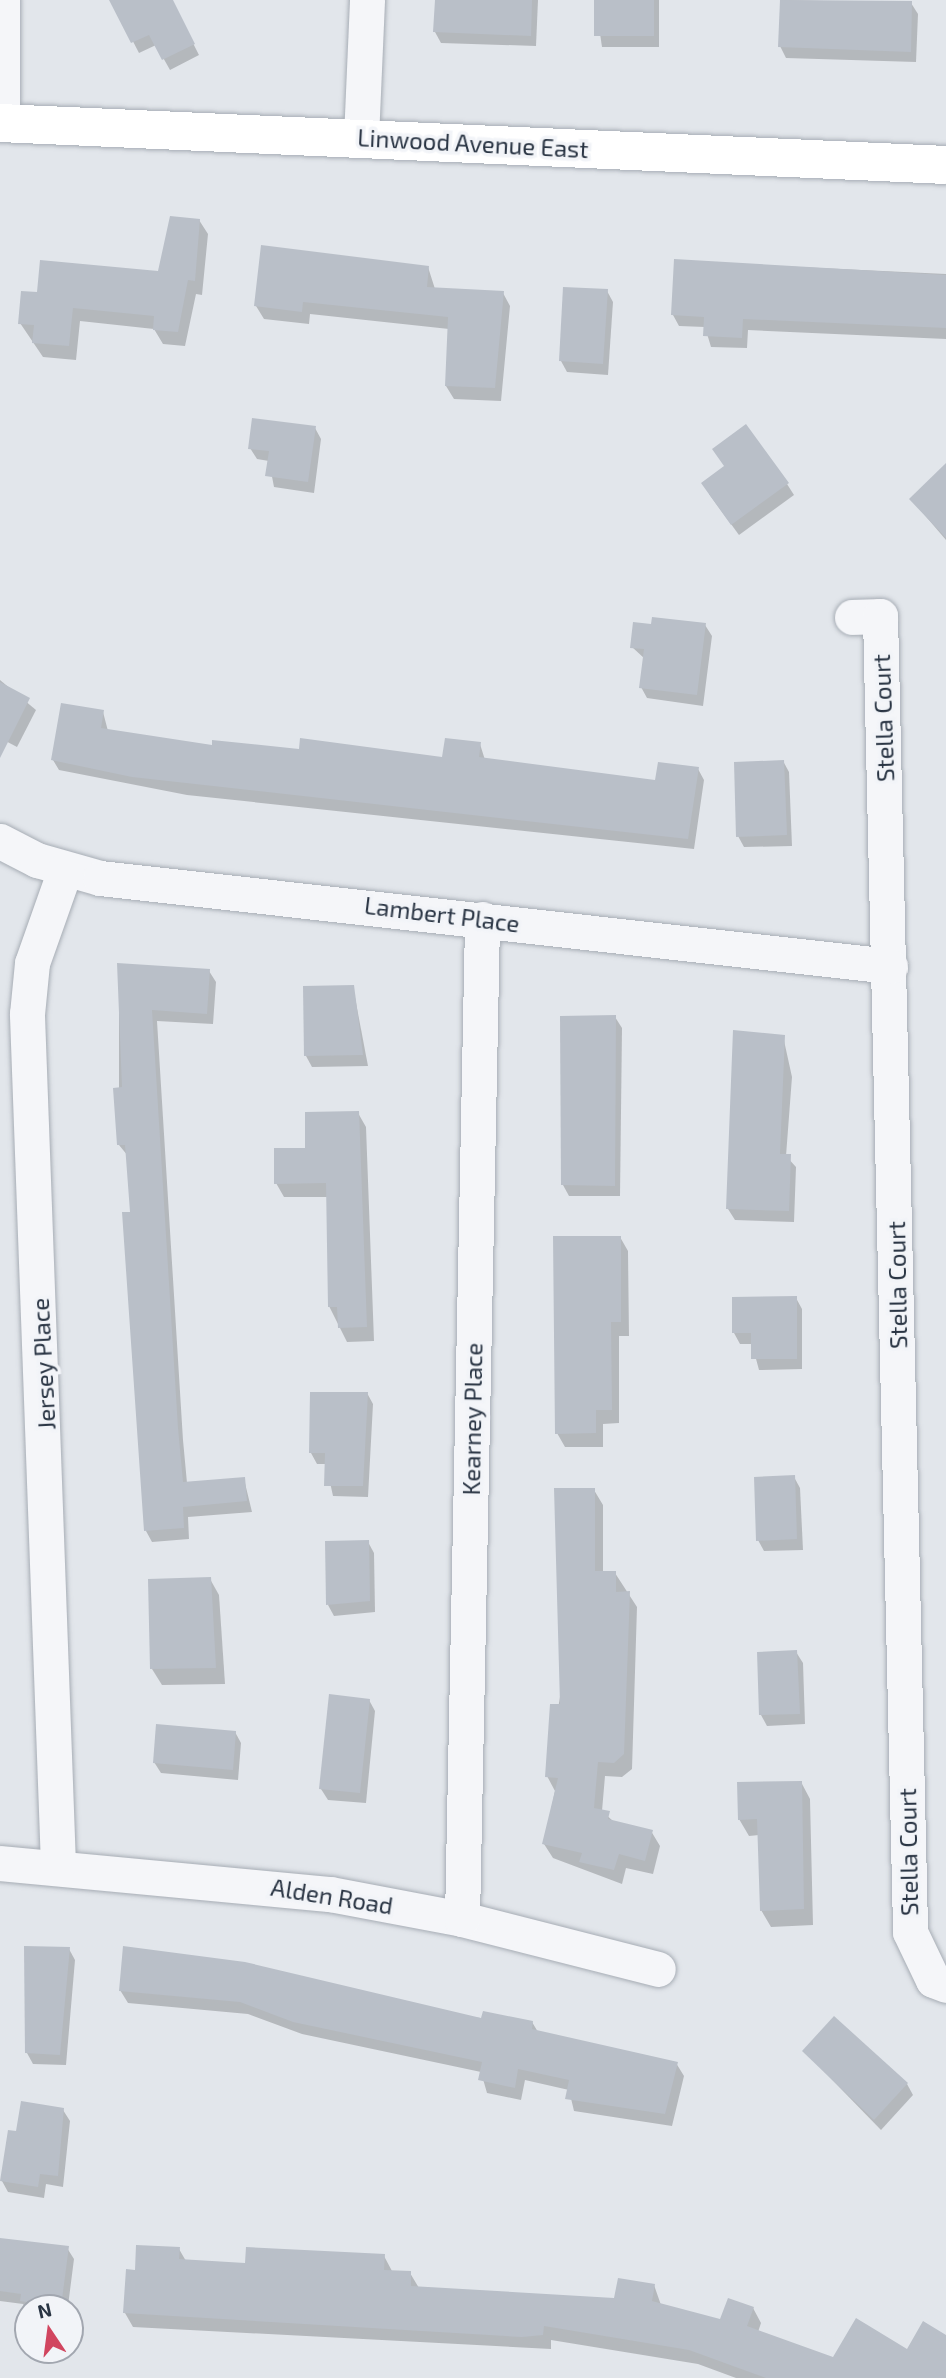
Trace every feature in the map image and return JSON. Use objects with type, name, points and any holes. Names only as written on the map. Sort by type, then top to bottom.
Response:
[{"type":"main road","name":"Linwood Avenue East","points":[[1,123],[946,165]]},
{"type":"street","points":[[1,123],[2,0]]},
{"type":"street","points":[[361,138],[367,0]]},
{"type":"street","name":"Stella Court","points":[[852,617],[880,616],[910,1932],[938,1981]]},
{"type":"street","name":"Lambert Place","points":[[0,841],[65,870],[890,966]]},
{"type":"street","name":"Jersey Place","points":[[58,1865],[27,1014],[32,963],[65,870]]},
{"type":"street","name":"Kearney Place","points":[[462,1919],[482,919]]},
{"type":"street","name":"Alden Road","points":[[0,1863],[58,1865],[330,1894],[462,1919],[658,1969]]},
{"type":"building","points":[[109,0],[173,0],[195,44],[162,60],[149,35],[131,43]]},
{"type":"building","points":[[435,0],[532,0],[531,36],[433,32]]},
{"type":"building","points":[[594,0],[654,0],[654,36],[594,36]]},
{"type":"building","points":[[780,0],[912,1],[911,52],[778,47]]},
{"type":"building","points":[[170,216],[200,219],[195,281],[188,280],[178,332],[153,330],[154,316],[73,308],[69,346],[32,343],[34,325],[18,324],[21,291],[37,292],[40,260],[158,271]]},
{"type":"building","points":[[261,245],[429,266],[427,287],[504,291],[495,388],[445,386],[448,317],[303,302],[302,312],[254,306]]},
{"type":"building","points":[[674,259],[946,275],[946,328],[743,319],[742,338],[703,336],[704,317],[671,315]]},
{"type":"building","points":[[563,287],[608,289],[603,364],[559,361]]},
{"type":"building","points":[[252,418],[316,426],[308,482],[265,476],[269,451],[248,449]]},
{"type":"building","points":[[746,424],[789,483],[731,525],[701,483],[724,466],[712,449]]},
{"type":"building","points":[[946,463],[946,538],[909,499]]},
{"type":"building","points":[[652,617],[706,623],[697,695],[639,688],[644,649],[630,648],[633,622],[651,624]]},
{"type":"building","points":[[0,682],[30,698],[0,758]]},
{"type":"building","points":[[61,703],[104,710],[101,728],[212,745],[212,740],[299,749],[300,738],[442,757],[445,738],[481,742],[479,757],[655,780],[658,762],[699,767],[688,839],[132,777],[51,760]]},
{"type":"building","points":[[784,760],[787,835],[736,837],[734,762]]},
{"type":"building","points":[[117,963],[210,969],[207,1014],[152,1010],[178,1428],[183,1482],[245,1477],[247,1501],[183,1507],[184,1528],[144,1531],[122,1212],[130,1212],[125,1145],[117,1145],[113,1088],[122,1087]]},
{"type":"building","points":[[354,985],[363,1055],[304,1056],[303,986]]},
{"type":"building","points":[[616,1015],[615,1186],[561,1185],[560,1016]]},
{"type":"building","points":[[733,1030],[785,1035],[780,1154],[791,1154],[789,1211],[726,1209]]},
{"type":"building","points":[[359,1111],[367,1327],[338,1328],[337,1307],[328,1307],[326,1183],[274,1184],[274,1148],[305,1148],[305,1112]]},
{"type":"building","points":[[553,1236],[621,1236],[621,1322],[611,1322],[612,1410],[596,1410],[596,1433],[555,1434]]},
{"type":"building","points":[[797,1296],[797,1359],[751,1359],[751,1333],[732,1333],[732,1297]]},
{"type":"building","points":[[310,1392],[368,1392],[363,1486],[324,1486],[325,1453],[309,1453]]},
{"type":"building","points":[[795,1475],[797,1539],[756,1541],[754,1477]]},
{"type":"building","points":[[554,1488],[595,1488],[595,1571],[616,1571],[616,1592],[630,1591],[624,1754],[614,1763],[598,1762],[594,1808],[610,1811],[608,1819],[653,1830],[645,1861],[619,1854],[614,1870],[579,1862],[582,1853],[542,1844],[558,1778],[545,1777],[550,1704],[560,1704]]},
{"type":"building","points":[[369,1540],[370,1601],[326,1605],[325,1541]]},
{"type":"building","points":[[211,1577],[216,1668],[150,1669],[148,1579]]},
{"type":"building","points":[[797,1650],[800,1714],[759,1715],[757,1652]]},
{"type":"building","points":[[329,1694],[370,1699],[360,1793],[319,1789]]},
{"type":"building","points":[[156,1724],[236,1731],[233,1770],[153,1763]]},
{"type":"building","points":[[802,1781],[804,1909],[760,1911],[757,1819],[738,1820],[737,1782]]},
{"type":"building","points":[[24,1946],[70,1947],[60,2055],[25,2053]]},
{"type":"building","points":[[123,1946],[245,1962],[481,2018],[483,2011],[533,2021],[532,2029],[678,2062],[665,2114],[565,2099],[569,2080],[518,2069],[515,2088],[478,2080],[482,2062],[293,2022],[240,2002],[119,1991]]},
{"type":"building","points":[[834,2016],[908,2083],[874,2120],[802,2051]]},
{"type":"building","points":[[21,2101],[64,2108],[58,2176],[40,2174],[38,2187],[0,2181],[8,2130],[16,2131]]},
{"type":"building","points":[[0,2238],[69,2246],[63,2294],[0,2291]]},
{"type":"building","points":[[136,2245],[180,2247],[179,2259],[245,2263],[246,2247],[385,2254],[384,2270],[411,2271],[411,2286],[614,2298],[618,2278],[655,2284],[652,2301],[720,2319],[728,2298],[754,2307],[747,2326],[833,2357],[856,2318],[907,2349],[923,2321],[946,2335],[946,2378],[766,2378],[689,2350],[544,2326],[543,2335],[522,2337],[123,2313],[126,2269],[135,2270]]}]
